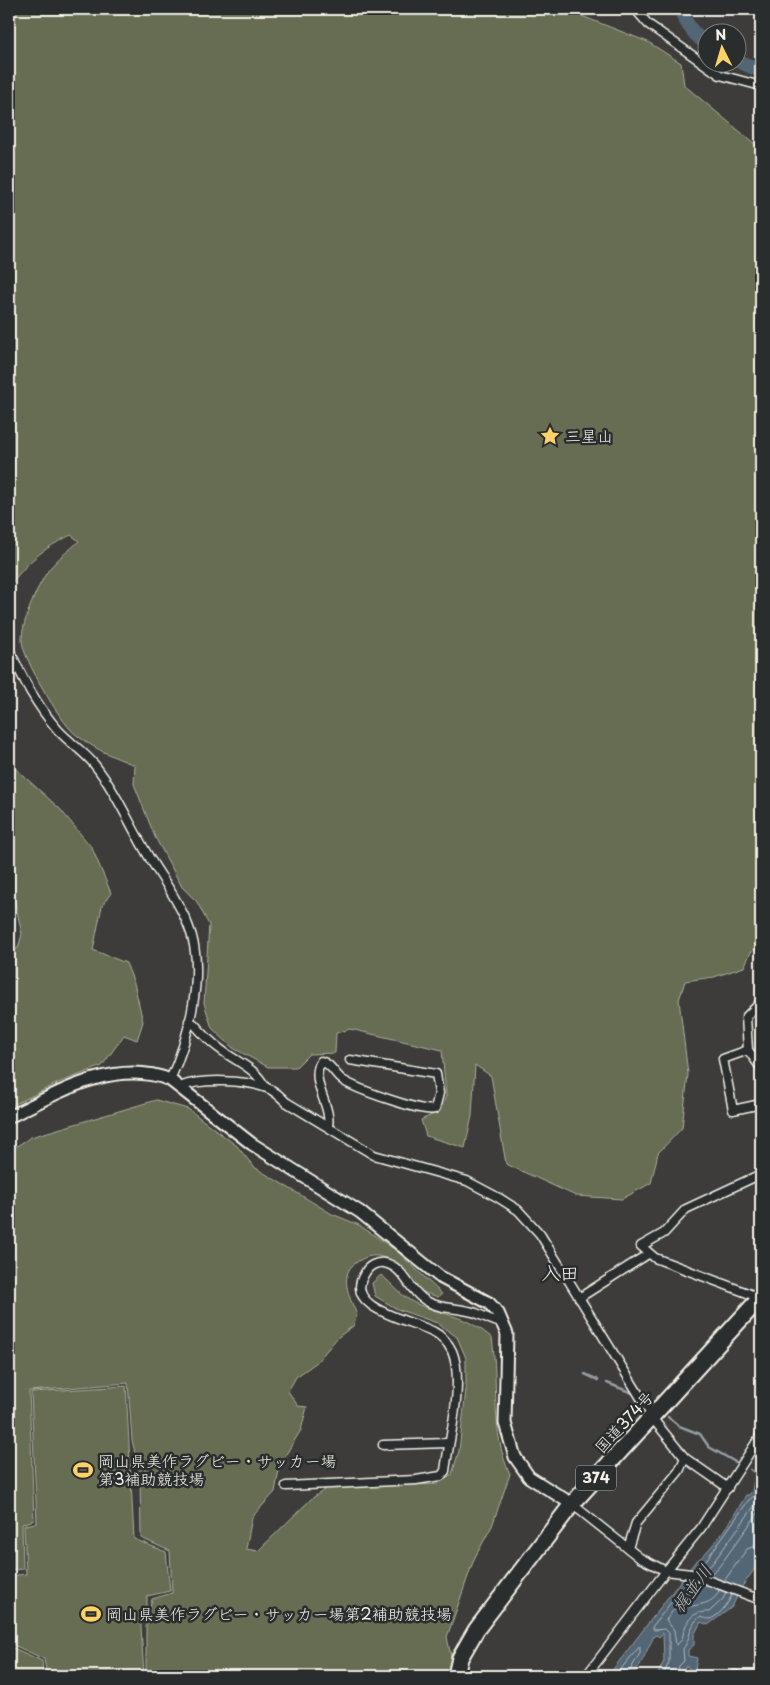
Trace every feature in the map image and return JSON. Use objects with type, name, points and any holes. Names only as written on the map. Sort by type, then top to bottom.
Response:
[{"type":"highway","name":"国道374号","points":[[456,1676],[460,1658],[476,1630],[572,1504],[653,1416],[756,1296]]},
{"type":"street","points":[[635,9],[648,24],[720,75],[761,86]]},
{"type":"street","points":[[9,649],[30,693],[48,718],[60,732],[82,751],[105,778],[188,924],[195,952],[196,977],[189,1021],[170,1080]]},
{"type":"street","points":[[761,1002],[746,1017],[748,1050],[761,1068]]},
{"type":"street","points":[[189,1021],[221,1050],[243,1062],[262,1080],[265,1087]]},
{"type":"street","points":[[748,1050],[723,1059],[733,1110],[761,1104]]},
{"type":"street","points":[[328,1126],[328,1117],[319,1086],[319,1064],[321,1061],[330,1066],[341,1080],[371,1094],[422,1108],[436,1108],[439,1093],[436,1074],[350,1060]]},
{"type":"street","points":[[9,1117],[71,1086],[107,1076],[158,1075],[170,1080],[258,1148],[360,1212],[440,1277],[489,1303],[504,1324],[507,1334],[508,1371],[505,1423],[515,1457],[528,1477],[572,1504],[640,1558],[666,1571],[691,1574],[761,1600]]},
{"type":"street","points":[[180,1088],[189,1084],[213,1082],[265,1087],[275,1092],[286,1102],[374,1155],[467,1182],[518,1210],[540,1234],[667,1437],[685,1458],[728,1488]]},
{"type":"street","points":[[756,1296],[648,1254],[641,1246],[664,1232],[686,1209],[761,1174]]},
{"type":"street","points":[[579,1298],[648,1254]]},
{"type":"street","points":[[286,1486],[416,1480],[441,1476],[445,1471],[458,1374],[451,1350],[445,1341],[434,1332],[377,1310],[366,1302],[361,1292],[361,1280],[366,1270],[373,1265],[389,1264],[399,1271],[421,1298],[433,1305],[476,1313],[504,1324]]},
{"type":"street","points":[[586,1676],[666,1571],[702,1528],[761,1435]]},
{"type":"street","points":[[383,1445],[448,1443]]},
{"type":"street","points":[[628,1548],[636,1523],[679,1471],[685,1458]]},
{"type":"green space","points":[[9,9],[564,9],[648,42],[681,63],[684,85],[761,149],[761,945],[751,952],[744,967],[714,977],[685,981],[679,1000],[688,1074],[682,1128],[658,1153],[651,1183],[622,1199],[576,1196],[506,1164],[491,1076],[475,1065],[472,1116],[465,1148],[426,1136],[421,1120],[440,1111],[446,1096],[442,1050],[350,1029],[336,1033],[335,1053],[309,1054],[296,1067],[268,1067],[233,1048],[212,1028],[204,1003],[209,925],[197,902],[182,887],[155,837],[134,784],[135,765],[103,752],[74,733],[60,716],[43,689],[24,650],[22,633],[24,624],[41,582],[54,563],[79,541],[71,535],[43,551],[22,570],[9,587]]},
{"type":"green space","points":[[9,766],[16,769],[60,809],[92,848],[111,893],[102,906],[93,950],[126,963],[134,983],[143,1022],[137,1040],[124,1035],[102,1066],[58,1083],[9,1107],[9,953],[18,948],[22,934],[14,898],[9,896]]},
{"type":"green space","points":[[156,1100],[188,1109],[237,1146],[254,1167],[332,1214],[359,1225],[397,1251],[442,1294],[438,1297],[423,1292],[393,1263],[384,1258],[375,1256],[365,1258],[353,1265],[349,1270],[347,1276],[348,1289],[357,1315],[353,1326],[337,1338],[317,1362],[296,1377],[288,1391],[298,1406],[307,1407],[301,1430],[280,1464],[275,1492],[252,1517],[246,1549],[258,1551],[311,1499],[327,1488],[437,1484],[452,1474],[459,1451],[466,1390],[466,1358],[457,1337],[437,1323],[397,1309],[375,1296],[372,1283],[381,1275],[402,1295],[412,1301],[473,1324],[492,1338],[497,1425],[504,1458],[510,1474],[492,1526],[474,1559],[447,1637],[451,1656],[446,1676],[146,1676],[146,1623],[152,1599],[172,1593],[170,1551],[141,1538],[140,1476],[132,1440],[128,1383],[29,1391],[34,1520],[22,1524],[23,1569],[9,1570],[9,1151],[31,1137]]},
{"type":"green space","points":[[126,1386],[134,1539],[166,1552],[170,1591],[147,1596],[147,1610],[140,1611],[144,1676],[47,1676],[44,1659],[9,1643],[9,1576],[26,1574],[24,1525],[37,1523],[31,1392]]},
{"type":"green space","points":[[9,1646],[42,1661],[43,1676],[9,1676]]},
{"type":"water","name":"梶並川","points":[[749,1469],[756,1472],[761,1471],[761,1560],[741,1588],[732,1607],[708,1625],[701,1622],[694,1635],[694,1645],[688,1650],[688,1656],[697,1658],[694,1676],[689,1676],[689,1668],[686,1666],[680,1676],[657,1676],[664,1661],[663,1633],[659,1637],[657,1635],[654,1636],[640,1665],[631,1676],[608,1676],[695,1562],[716,1541],[746,1495],[749,1495],[752,1491],[755,1474]]},
{"type":"waterway","points":[[680,9],[685,20],[698,37]]},
{"type":"waterway","points":[[748,65],[761,71]]},
{"type":"waterway","points":[[585,1374],[598,1380]]},
{"type":"waterway","points":[[607,1383],[635,1394]]},
{"type":"waterway","points":[[668,1417],[679,1426],[700,1434],[709,1447],[737,1463]]},
{"type":"place","name":"三星山","points":[[550,436]]},
{"type":"place","name":"岡山県美作ラグビー・サッカー場 第3補助競技場","points":[[83,1470]]},
{"type":"place","name":"岡山県美作ラグビー・サッカー場第2補助競技場","points":[[91,1614]]},
{"type":"district","name":"入田","points":[[560,1273]]}]
